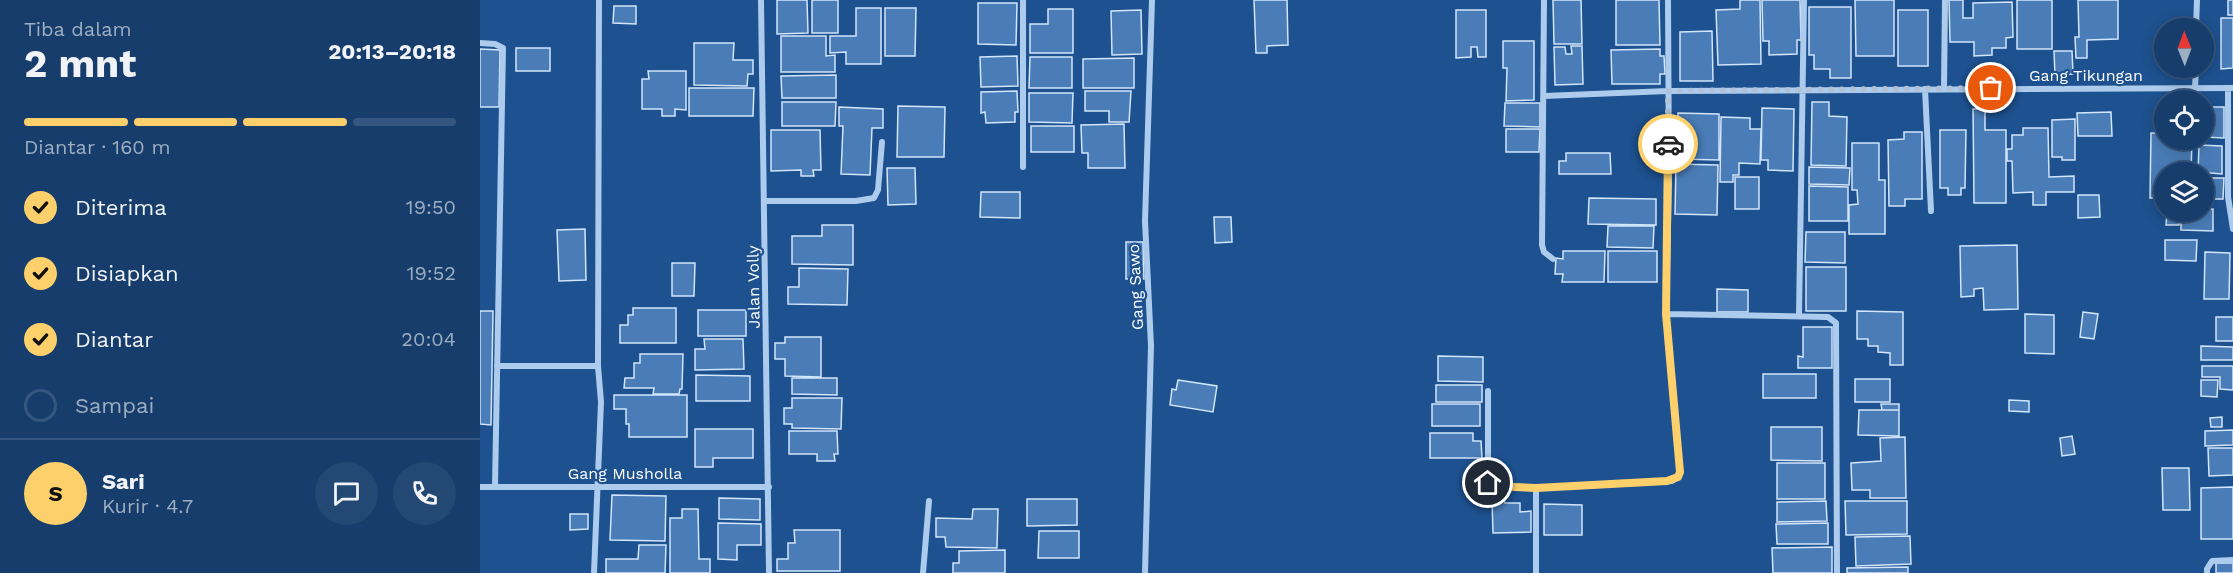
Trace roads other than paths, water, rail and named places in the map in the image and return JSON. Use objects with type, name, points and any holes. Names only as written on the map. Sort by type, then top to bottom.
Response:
[{"type":"street","points":[[594,573],[601,402],[598,366],[599,0]]},
{"type":"street","name":"Jalan Volly","points":[[761,0],[769,573]]},
{"type":"street","points":[[1023,0],[1023,167]]},
{"type":"street","name":"Gang Sawo","points":[[1145,573],[1151,346],[1145,221],[1152,0]]},
{"type":"street","points":[[1544,0],[1542,245],[1544,252],[1553,259]]},
{"type":"street","points":[[1488,391],[1488,483],[1493,486],[1536,488],[1667,481],[1678,477],[1680,472],[1666,314],[1669,182],[1668,0]]},
{"type":"street","points":[[1799,315],[1804,0]]},
{"type":"street","points":[[1944,89],[1945,0]]},
{"type":"street","points":[[2196,18],[2197,0]]},
{"type":"street","points":[[480,43],[495,44],[502,48],[495,486]]},
{"type":"street","points":[[2195,88],[2196,78]]},
{"type":"street","points":[[2231,88],[2228,197],[2233,230]]},
{"type":"street","name":"Gang Tikungan","points":[[1544,96],[1803,89],[2231,88]]},
{"type":"street","points":[[1925,89],[1931,211]]},
{"type":"street","points":[[765,201],[856,201],[874,198],[878,190],[882,142]]},
{"type":"street","points":[[1666,314],[1799,315],[1828,317],[1836,323],[1838,332],[1835,441],[1837,573]]},
{"type":"street","points":[[497,366],[598,366]]},
{"type":"street","name":"Gang Musholla","points":[[480,487],[769,487]]},
{"type":"street","points":[[1536,488],[1536,573]]},
{"type":"street","points":[[922,573],[929,501]]},
{"type":"street","points":[[2207,573],[2212,561],[2233,560]]}]
